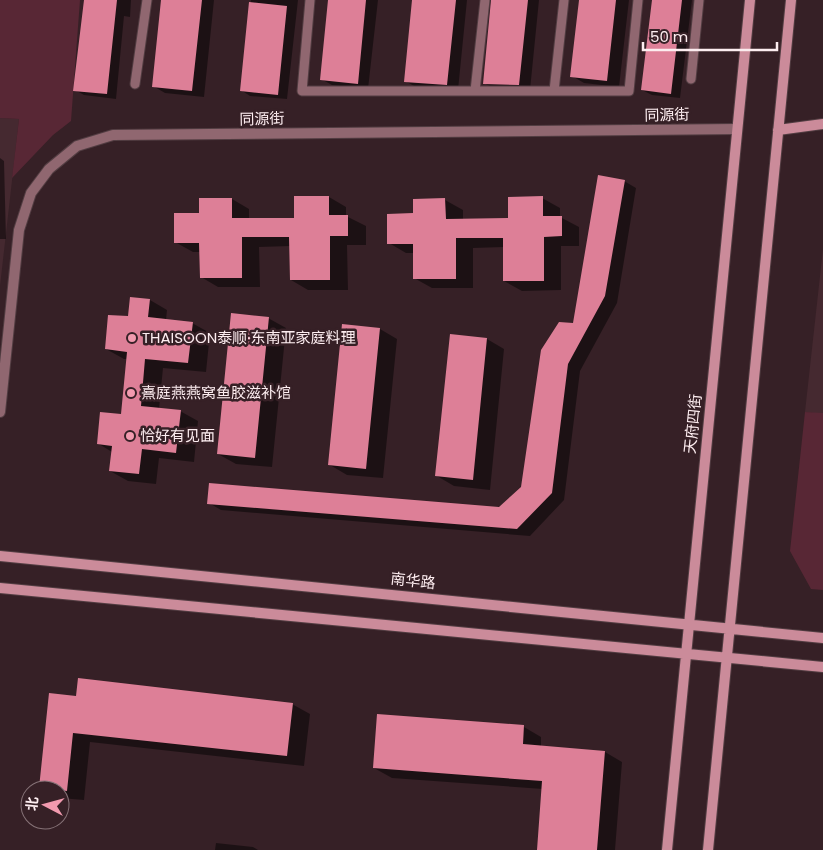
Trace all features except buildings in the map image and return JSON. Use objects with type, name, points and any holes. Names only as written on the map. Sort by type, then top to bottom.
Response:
[{"type":"main road","name":"天府四街","points":[[666,850],[750,0]]},
{"type":"main road","points":[[708,850],[791,0]]},
{"type":"main road","points":[[778,130],[823,124]]},
{"type":"main road","name":"南华路","points":[[0,556],[823,638]]},
{"type":"main road","points":[[0,588],[686,652],[823,667]]},
{"type":"street","name":"同源街","points":[[0,412],[19,230],[31,193],[50,169],[77,146],[113,135],[737,129]]},
{"type":"lane","points":[[135,84],[147,0]]},
{"type":"lane","points":[[310,0],[302,91],[629,91],[638,0]]},
{"type":"lane","points":[[475,91],[485,0]]},
{"type":"lane","points":[[554,91],[564,0]]},
{"type":"lane","points":[[691,79],[699,0]]},
{"type":"shaded area","points":[[0,0],[80,0],[71,121],[53,135],[12,178],[19,119],[0,118]]},
{"type":"shaded area","points":[[0,118],[19,119],[0,286]]},
{"type":"shaded area","points":[[823,249],[823,414],[805,412]]},
{"type":"shaded area","points":[[805,412],[823,413],[823,590],[811,589],[790,551]]},
{"type":"place","name":"THAISOON泰顺·东南亚家庭料理","points":[[132,338]]},
{"type":"place","name":"熹庭燕燕窝鱼胶滋补馆","points":[[131,393]]},
{"type":"place","name":"恰好有见面","points":[[130,436]]}]
